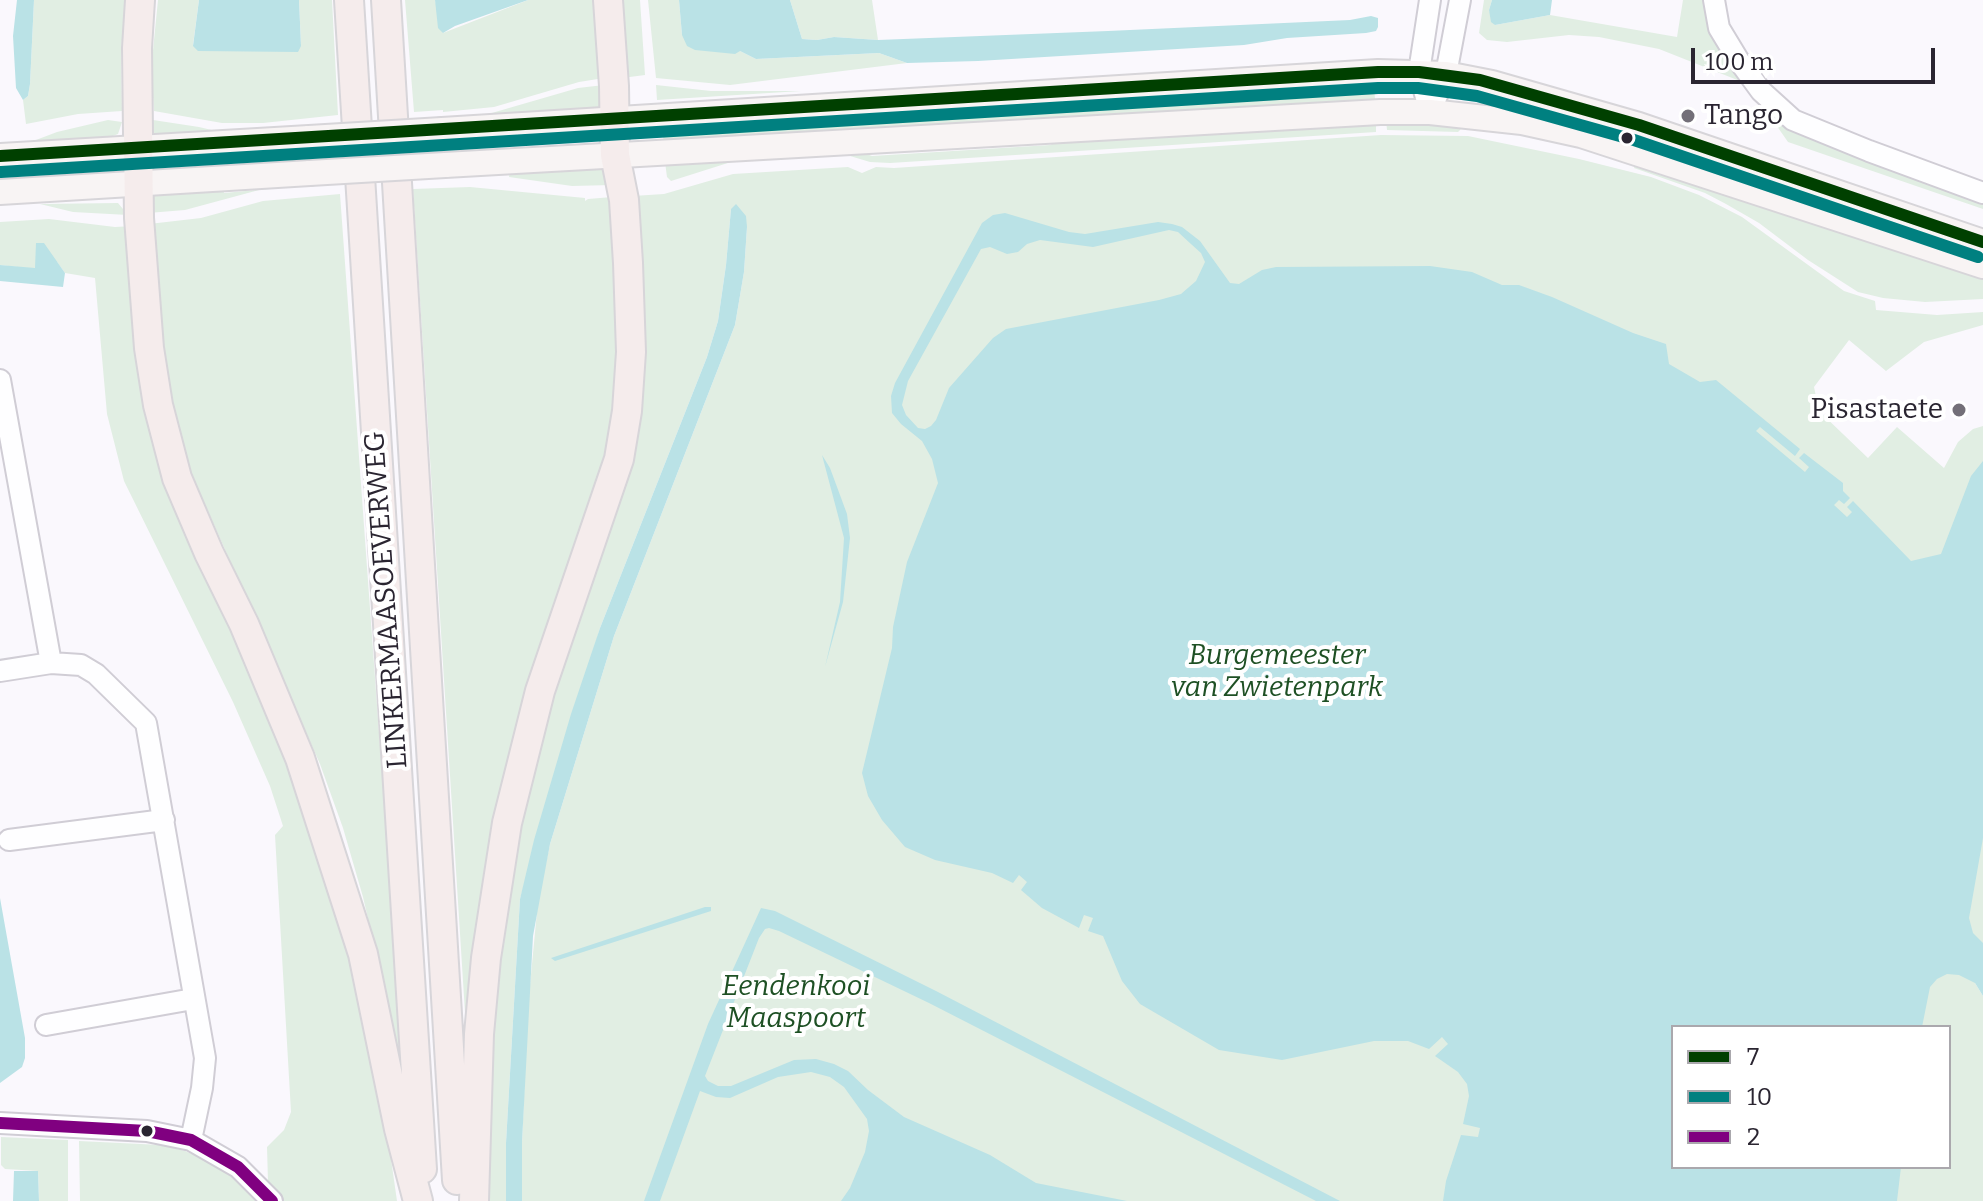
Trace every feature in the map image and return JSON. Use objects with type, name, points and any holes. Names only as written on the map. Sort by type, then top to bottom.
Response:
[{"type":"highway","points":[[140,0],[137,48],[139,184],[149,348],[158,405],[177,478],[244,624],[300,758],[363,954],[399,1129],[418,1201]]},
{"type":"highway","name":"LINKERMAASOEVERWEG","points":[[349,0],[424,1201]]},
{"type":"highway","name":"LINKERMAASOEVERWEG","points":[[386,0],[458,1201]]},
{"type":"highway","points":[[474,1201],[480,1019],[488,942],[507,823],[540,691],[619,459],[627,411],[631,352],[628,263],[624,200],[615,155],[608,0]]},
{"type":"main road","points":[[0,156],[1378,72],[1419,72],[1492,83],[1639,125],[1983,242]]},
{"type":"main road","points":[[0,192],[845,141],[904,141],[1380,112],[1430,112],[1522,122],[1602,140],[1983,266]]},
{"type":"street","points":[[1430,0],[1419,72],[1430,112]]},
{"type":"street","points":[[1430,112],[1446,74],[1460,0]]},
{"type":"street","points":[[1714,0],[1719,28],[1739,61],[1761,91],[1793,120],[1983,193]]},
{"type":"street","points":[[0,380],[51,663]]},
{"type":"street","points":[[0,671],[51,663],[81,665],[96,674],[146,723],[205,1058],[191,1140]]},
{"type":"street","points":[[9,840],[164,820]]},
{"type":"street","points":[[46,1025],[193,999]]},
{"type":"street","points":[[0,1123],[147,1131],[191,1140],[238,1167],[272,1201]]},
{"type":"green space","points":[[34,0],[126,0],[121,50],[122,111],[78,114],[26,124],[23,100],[28,96],[30,84]]},
{"type":"green space","points":[[158,0],[199,0],[193,45],[301,46],[299,0],[332,0],[338,115],[263,123],[222,123],[154,111],[151,70]]},
{"type":"green space","points":[[405,0],[435,0],[443,33],[528,0],[598,0],[604,78],[579,82],[494,107],[414,112]]},
{"type":"green space","points":[[619,0],[640,0],[645,75],[622,78]]},
{"type":"green space","points":[[648,0],[679,0],[682,35],[740,51],[756,59],[879,53],[907,63],[730,85],[656,78]]},
{"type":"green space","points":[[790,0],[872,0],[878,40],[834,37],[802,39]]},
{"type":"green space","points":[[1484,0],[1492,0],[1489,10],[1495,25],[1550,15],[1677,37],[1683,0],[1709,0],[1750,85],[1659,49],[1599,37],[1569,35],[1507,42],[1487,40],[1479,33]]},
{"type":"green space","points":[[1374,82],[1375,100],[664,143],[661,125]]},
{"type":"green space","points":[[604,85],[602,110],[559,113],[559,110],[478,117],[578,88]]},
{"type":"green space","points":[[656,85],[711,91],[801,91],[657,100]]},
{"type":"green space","points":[[1483,91],[1579,115],[1574,127],[1479,110]]},
{"type":"green space","points":[[1765,109],[1815,140],[1983,193],[1983,209],[1788,142]]},
{"type":"green space","points":[[1376,117],[1376,132],[890,163],[870,162],[840,153],[852,149],[872,156],[1050,145],[1068,136]]},
{"type":"green space","points":[[108,120],[122,122],[118,134],[28,143],[57,132]]},
{"type":"green space","points":[[153,120],[199,127],[220,132],[153,135]]},
{"type":"green space","points":[[1386,120],[1464,126],[1458,132],[1387,130]]},
{"type":"green space","name":"Burgemeester van Zwietenpark","points":[[1381,135],[1468,136],[1651,177],[1699,195],[1742,217],[1844,291],[1875,301],[1876,310],[1937,315],[1983,312],[1983,325],[1924,342],[1886,371],[1849,340],[1814,387],[1819,411],[1868,458],[1897,427],[1944,468],[1958,442],[1973,429],[1983,426],[1983,960],[1975,983],[1983,996],[1983,1201],[522,1201],[528,1006],[538,901],[550,844],[614,636],[735,325],[744,272],[747,227],[731,209],[718,321],[707,357],[600,628],[520,899],[506,1143],[506,1201],[487,1201],[486,1165],[496,994],[508,878],[522,797],[636,427],[644,373],[645,341],[633,196],[664,194],[733,174],[848,167],[862,173],[876,167]]},
{"type":"green space","points":[[806,152],[802,158],[731,162],[671,181],[667,177],[665,162]]},
{"type":"green space","points":[[1636,161],[1983,269],[1983,299],[1925,302],[1858,292],[1759,223],[1705,193],[1634,168]]},
{"type":"green space","points":[[607,164],[612,185],[572,186],[509,177],[510,169]]},
{"type":"green space","points":[[320,184],[259,190],[185,210],[148,213],[151,192],[223,188],[224,193]]},
{"type":"green space","points":[[470,187],[585,198],[585,201],[612,197],[620,319],[611,448],[549,640],[469,1076],[413,189]]},
{"type":"green space","points":[[340,194],[401,1061],[363,897],[320,764],[168,421],[149,224],[201,218],[263,201]]},
{"type":"green space","points":[[118,203],[128,215],[73,212],[40,204]]},
{"type":"green space","points":[[49,219],[115,227],[133,226],[144,387],[152,440],[170,498],[265,691],[332,880],[380,1082],[397,1201],[283,1201],[268,1182],[267,1147],[284,1130],[291,1112],[275,835],[283,826],[270,786],[233,702],[124,481],[107,414],[95,278],[65,273],[57,262],[35,269],[0,265],[0,222]]},
{"type":"green space","points":[[1,1137],[68,1140],[68,1201],[39,1201],[38,1171],[5,1169],[1,1165]]},
{"type":"green space","points":[[79,1141],[161,1145],[185,1151],[216,1164],[245,1184],[261,1201],[80,1201]]},
{"type":"water","points":[[17,0],[34,0],[30,84],[28,96],[23,100],[16,88],[13,36]]},
{"type":"water","points":[[199,0],[299,0],[301,46],[298,52],[198,51],[193,46]]},
{"type":"water","points":[[435,0],[528,0],[443,33],[438,28]]},
{"type":"water","points":[[679,0],[790,0],[802,39],[817,40],[834,37],[878,40],[1108,31],[1350,20],[1371,16],[1378,18],[1378,27],[1376,31],[1366,33],[1287,38],[1244,45],[978,61],[907,63],[879,53],[756,59],[740,51],[735,54],[695,50],[687,46],[682,35]]},
{"type":"water","points":[[1492,0],[1552,0],[1550,15],[1495,25],[1491,22],[1489,10]]},
{"type":"water","points":[[736,204],[746,216],[747,227],[744,272],[735,325],[614,636],[550,844],[533,936],[522,1142],[522,1201],[506,1201],[506,1143],[520,899],[571,714],[600,628],[707,357],[718,321],[731,209]]},
{"type":"water","points":[[1005,213],[1085,234],[1158,222],[1172,224],[1182,227],[1200,241],[1230,283],[1239,284],[1262,270],[1276,267],[1430,266],[1472,272],[1502,285],[1519,285],[1552,297],[1633,333],[1666,344],[1669,364],[1700,382],[1716,380],[1800,449],[1795,456],[1760,427],[1756,431],[1805,472],[1809,467],[1799,458],[1804,453],[1843,483],[1843,491],[1850,498],[1844,504],[1839,500],[1834,505],[1847,517],[1852,512],[1847,507],[1853,501],[1911,561],[1941,554],[1971,476],[1983,461],[1983,838],[1969,918],[1973,933],[1983,943],[1983,996],[1975,983],[1959,975],[1947,974],[1930,987],[1922,1025],[1671,1025],[1671,1169],[1901,1169],[1897,1201],[1443,1201],[1461,1135],[1478,1137],[1480,1128],[1463,1124],[1469,1096],[1467,1084],[1458,1072],[1435,1056],[1448,1044],[1442,1037],[1429,1049],[1408,1041],[1374,1041],[1282,1060],[1219,1050],[1140,1004],[1122,981],[1103,936],[1088,931],[1093,918],[1084,915],[1079,928],[1042,908],[1021,890],[1027,882],[1019,875],[1013,883],[992,873],[935,860],[905,847],[882,820],[868,796],[862,773],[892,648],[893,627],[907,562],[938,483],[932,459],[922,441],[892,413],[891,396],[895,383],[982,223],[993,215]],"holes":[[[1169,230],[1178,232],[1201,253],[1205,262],[1196,281],[1181,294],[1006,329],[993,338],[949,388],[931,426],[918,428],[906,415],[902,405],[908,381],[981,249],[990,247],[1007,254],[1018,252],[1027,244],[1040,240],[1093,247]]]},
{"type":"water","points":[[36,243],[44,243],[65,273],[63,287],[0,281],[0,265],[35,268]]},
{"type":"water","points":[[822,455],[847,514],[850,538],[843,602],[825,667],[840,602],[844,538]]},
{"type":"water","points":[[0,898],[25,1038],[25,1058],[22,1067],[0,1083]]},
{"type":"water","points":[[711,907],[711,911],[555,961],[551,958]]},
{"type":"water","points":[[761,908],[775,911],[936,991],[1340,1201],[1316,1201],[929,1003],[769,928],[759,938],[705,1076],[708,1081],[718,1086],[731,1086],[794,1060],[816,1059],[834,1064],[848,1071],[904,1117],[990,1155],[1036,1183],[1127,1201],[841,1201],[865,1152],[869,1131],[867,1119],[844,1087],[830,1077],[811,1072],[778,1077],[730,1098],[700,1091],[660,1201],[644,1201],[708,1024]]},
{"type":"water","points":[[14,1171],[38,1171],[39,1201],[13,1201]]},
{"type":"transit line","name":"7","points":[[0,156],[1378,72],[1419,72],[1480,80],[1639,125],[1983,242]]},
{"type":"transit line","name":"10","points":[[1,172],[1418,88],[1477,96],[1634,140],[1978,257]]},
{"type":"transit line","name":"2","points":[[0,1123],[147,1131],[191,1140],[238,1167],[272,1201]]},
{"type":"place","name":"Tango","points":[[1688,116]]},
{"type":"place","name":"Pisastaete","points":[[1959,410]]},
{"type":"park label","name":"Eendenkooi Maaspoort","points":[[796,1003]]}]
